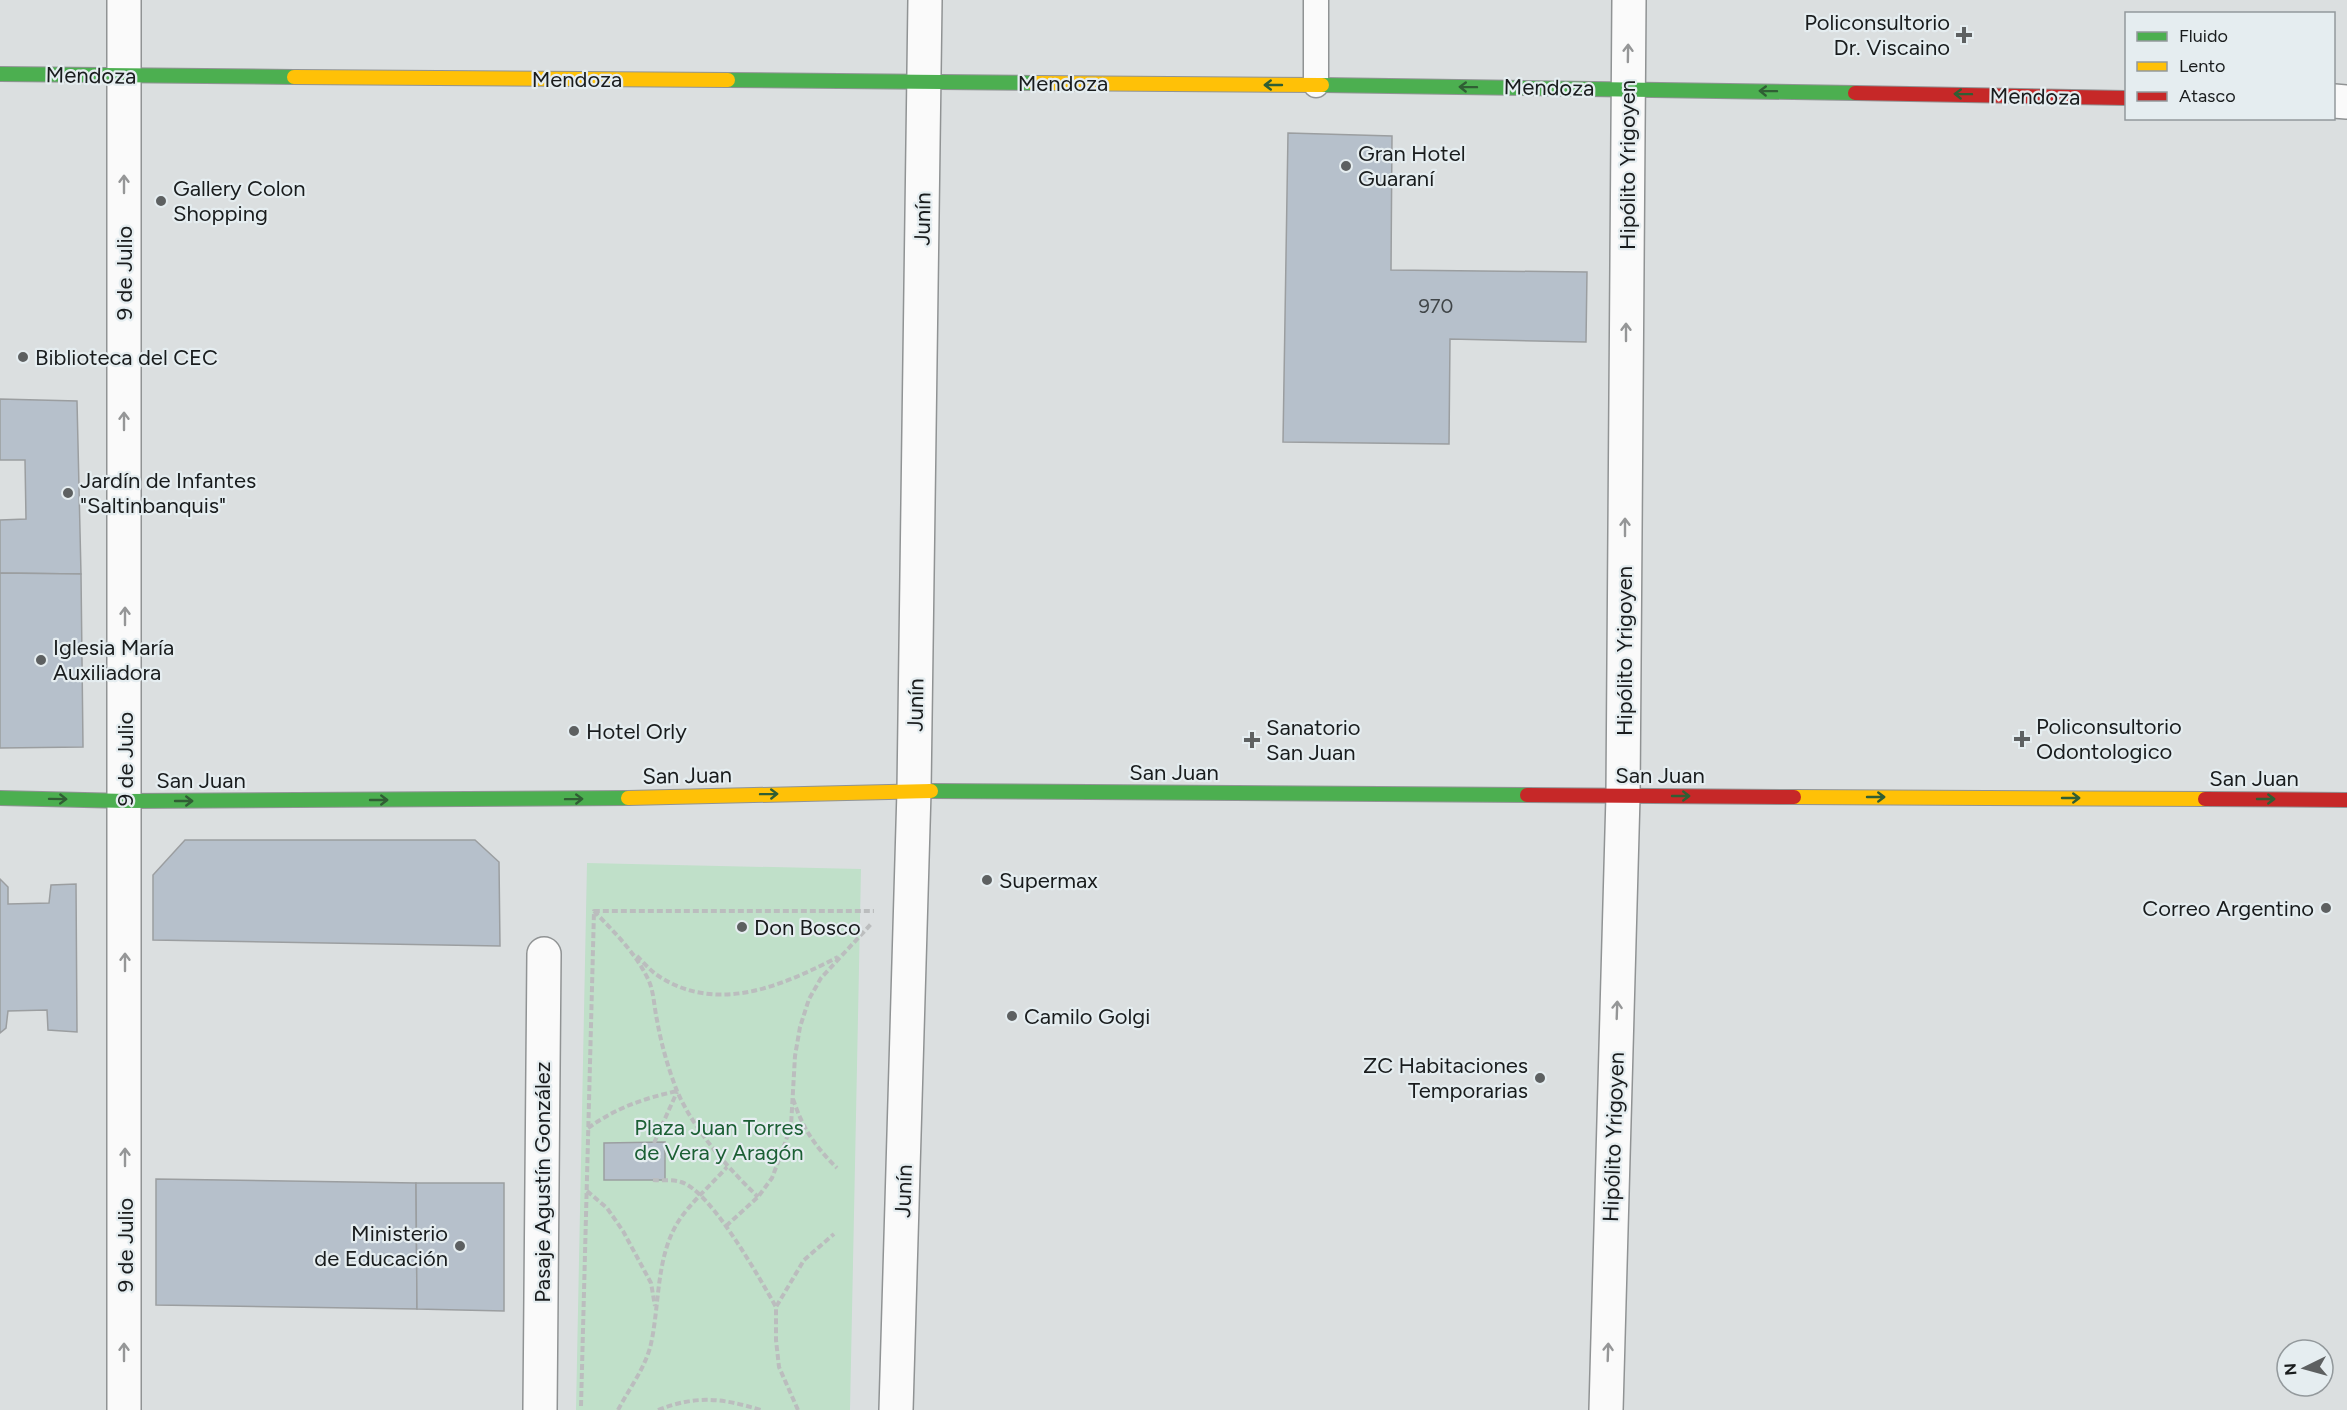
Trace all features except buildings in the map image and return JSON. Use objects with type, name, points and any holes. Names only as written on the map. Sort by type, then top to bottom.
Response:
[{"type":"street","name":"9 de Julio","points":[[124,0],[126,801],[124,1410]]},
{"type":"street","name":"Junín","points":[[896,1410],[897,911],[914,791],[925,0]]},
{"type":"street","name":"Hipólito Yrigoyen","points":[[1606,1410],[1623,796],[1629,0]]},
{"type":"street","name":"Mendoza","points":[[0,74],[1628,88],[2125,98]]},
{"type":"street","name":"San Juan","points":[[0,798],[126,801],[538,800],[914,791],[2347,800]]},
{"type":"street","name":"Pasaje Agustín González","points":[[540,1410],[544,954]]},
{"type":"lane","points":[[1316,0],[1316,85]]},
{"type":"path","points":[[594,911],[897,911]]},
{"type":"path","points":[[594,911],[656,975],[680,987],[708,995],[733,995],[768,988],[802,976],[842,956]]},
{"type":"path","points":[[581,1410],[594,911]]},
{"type":"path","points":[[726,1226],[758,1197],[772,1178],[791,1126],[796,1046],[809,999],[821,978],[842,956],[897,911]]},
{"type":"path","points":[[634,953],[649,982],[657,1022],[678,1091],[707,1140],[728,1167],[758,1197]]},
{"type":"path","points":[[588,1129],[609,1113],[629,1104],[678,1091]]},
{"type":"path","points":[[654,1143],[678,1091]]},
{"type":"path","points":[[792,1095],[801,1124],[816,1146],[837,1168]]},
{"type":"path","points":[[618,1410],[641,1373],[650,1348],[667,1248],[678,1222],[728,1167]]},
{"type":"path","points":[[653,1180],[682,1182],[701,1196],[726,1226],[776,1307]]},
{"type":"path","points":[[586,1191],[607,1208],[636,1253],[651,1283],[656,1312]]},
{"type":"path","points":[[798,1410],[779,1367],[776,1307],[804,1260],[834,1234]]},
{"type":"path","points":[[658,1410],[681,1401],[709,1399],[739,1403],[761,1410]]},
{"type":"green space","name":"Plaza Juan Torres de Vera y Aragón","points":[[587,863],[861,869],[850,1410],[576,1410]]},
{"type":"traffic: fast","points":[[0,74],[294,77]]},
{"type":"traffic: fast","points":[[728,80],[1034,83]]},
{"type":"traffic: fast","points":[[1322,85],[1855,93]]},
{"type":"traffic: fast","points":[[931,791],[1527,795]]},
{"type":"traffic: fast","points":[[0,798],[126,801],[628,798]]},
{"type":"traffic: slow","points":[[294,77],[728,80]]},
{"type":"traffic: slow","points":[[1034,83],[1322,85]]},
{"type":"traffic: slow","points":[[628,798],[931,791]]},
{"type":"traffic: slow","points":[[1794,797],[2205,799]]},
{"type":"traffic: jam","points":[[1855,93],[2125,98]]},
{"type":"traffic: jam","points":[[1527,795],[1794,797]]},
{"type":"traffic: jam","points":[[2205,799],[2347,800]]},
{"type":"place","name":"Policonsultorio Dr. Viscaino","points":[[1964,35]]},
{"type":"place","name":"Gran Hotel Guaraní","points":[[1346,166]]},
{"type":"place","name":"Gallery Colon Shopping","points":[[161,201]]},
{"type":"place","name":"Biblioteca del CEC","points":[[23,357]]},
{"type":"place","name":"Jardín de Infantes \"Saltinbanquis\"","points":[[68,493]]},
{"type":"place","name":"Iglesia María Auxiliadora","points":[[41,660]]},
{"type":"place","name":"Hotel Orly","points":[[574,731]]},
{"type":"place","name":"Policonsultorio Odontologico","points":[[2022,739]]},
{"type":"place","name":"Sanatorio San Juan","points":[[1252,740]]},
{"type":"place","name":"Supermax","points":[[987,880]]},
{"type":"place","name":"Correo Argentino","points":[[2326,908]]},
{"type":"place","name":"Don Bosco","points":[[742,927]]},
{"type":"place","name":"Camilo Golgi","points":[[1012,1016]]},
{"type":"place","name":"ZC Habitaciones Temporarias","points":[[1540,1078]]},
{"type":"place","name":"Ministerio de Educación","points":[[460,1246]]}]
